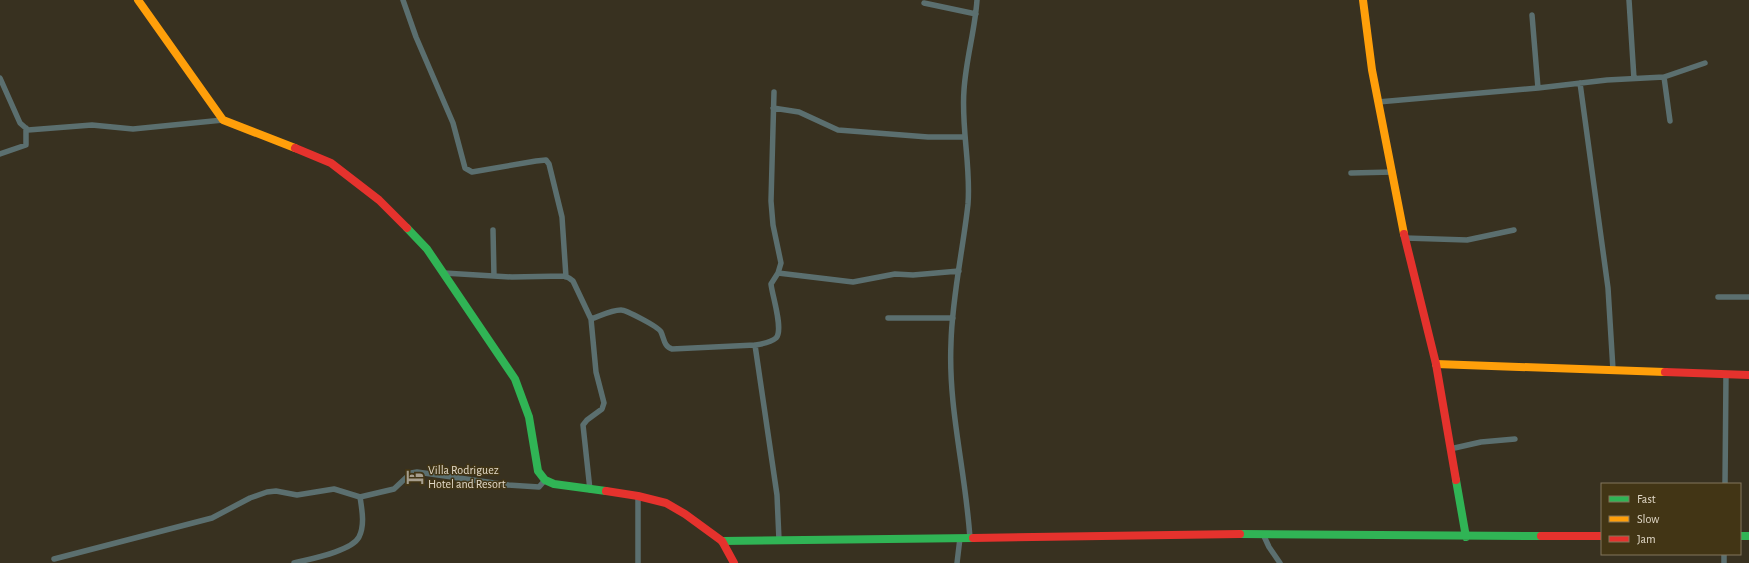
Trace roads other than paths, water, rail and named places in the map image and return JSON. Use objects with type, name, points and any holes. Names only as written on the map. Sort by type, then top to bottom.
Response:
[{"type":"street","points":[[138,0],[223,120]]},
{"type":"street","points":[[403,0],[416,37],[453,123],[465,168],[472,172],[536,160],[546,160],[549,164],[563,223],[566,277]]},
{"type":"street","points":[[970,538],[968,507],[959,457],[951,361],[953,318],[969,188],[969,159],[965,137],[964,90],[977,0]]},
{"type":"street","points":[[1363,0],[1372,70],[1378,102],[1405,238],[1436,364],[1466,537]]},
{"type":"street","points":[[1629,0],[1634,79]]},
{"type":"street","points":[[924,3],[976,14]]},
{"type":"street","points":[[1532,14],[1538,88]]},
{"type":"street","points":[[1378,102],[1580,83],[1664,77],[1705,63]]},
{"type":"street","points":[[1664,77],[1670,121]]},
{"type":"street","points":[[0,78],[20,123],[26,128],[36,130],[92,125],[133,129],[223,120],[267,136],[339,168],[372,193],[427,249],[515,379],[525,401],[538,471],[545,480],[554,484],[657,500],[675,508],[722,541],[734,563]]},
{"type":"street","points":[[1580,83],[1608,288],[1612,370]]},
{"type":"street","points":[[591,319],[618,310],[626,311],[657,326],[669,349],[755,345],[772,341],[779,334],[779,326],[770,284],[778,273],[781,263],[780,252],[773,225],[770,201],[774,92]]},
{"type":"street","points":[[773,108],[799,112],[838,130],[928,138],[965,137]]},
{"type":"street","points":[[0,154],[26,145],[26,128]]},
{"type":"street","points":[[1351,173],[1393,172]]},
{"type":"street","points":[[493,230],[494,276]]},
{"type":"street","points":[[1405,238],[1467,240],[1514,230]]},
{"type":"street","points":[[778,273],[853,282],[895,274],[913,275],[959,271]]},
{"type":"street","points":[[444,273],[494,276],[566,277],[573,281],[591,319],[596,372],[604,403],[602,409],[587,420],[583,425],[590,490]]},
{"type":"street","points":[[1718,297],[1749,297]]},
{"type":"street","points":[[888,318],[953,318]]},
{"type":"street","points":[[755,345],[777,495],[779,540]]},
{"type":"street","points":[[1436,364],[1749,375]]},
{"type":"street","points":[[1725,483],[1726,375]]},
{"type":"street","points":[[1450,449],[1481,442],[1515,439]]},
{"type":"street","points":[[54,559],[212,518],[250,498],[267,492],[276,491],[297,495],[334,489],[360,497],[394,489],[414,472],[508,486],[541,486],[545,480]]},
{"type":"street","points":[[638,496],[638,563]]},
{"type":"street","points":[[294,563],[346,547],[355,542],[361,530],[360,497]]},
{"type":"street","points":[[1263,534],[1269,547],[1280,563]]},
{"type":"street","points":[[722,541],[1263,534],[1466,537],[1601,536]]},
{"type":"street","points":[[958,563],[960,538]]},
{"type":"place","name":"Villa Rodriguez Hotel and Resort","points":[[415,477]]}]
